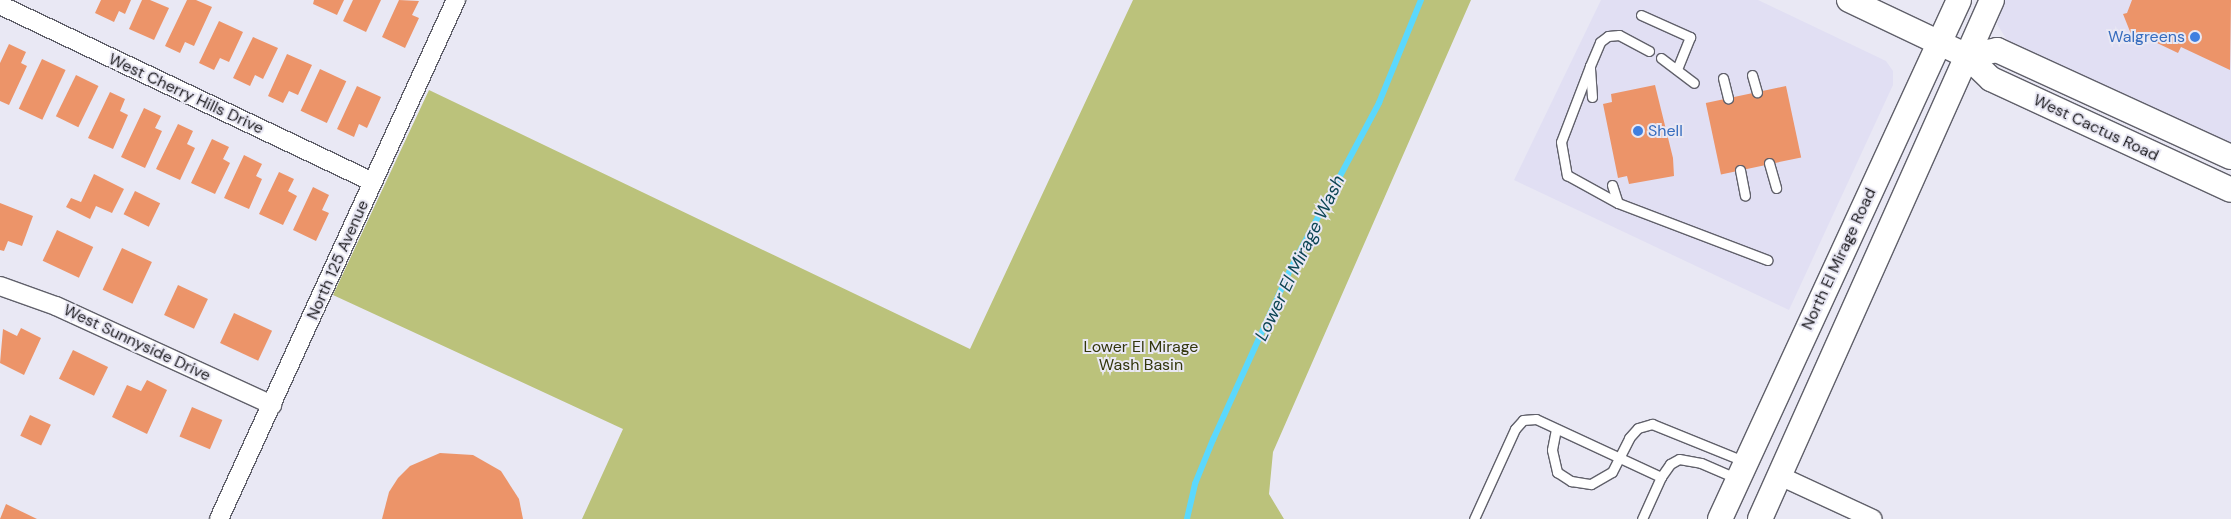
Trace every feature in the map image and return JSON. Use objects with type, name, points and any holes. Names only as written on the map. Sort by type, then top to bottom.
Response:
[{"type":"main road","name":"West Cactus Road","points":[[1849,0],[1967,56],[1991,79],[2231,190]]},
{"type":"main road","name":"North El Mirage Road","points":[[1720,519],[1959,0]]},
{"type":"main road","name":"North El Mirage Road","points":[[1760,519],[1992,0]]},
{"type":"main road","name":"West Cactus Road","points":[[1967,56],[1997,50],[2231,157]]},
{"type":"street","name":"North 125 Avenue","points":[[219,519],[456,0]]},
{"type":"street","name":"West Cherry Hills Drive","points":[[0,5],[372,182]]},
{"type":"street","name":"West Sunnyside Drive","points":[[0,286],[56,306],[272,405]]},
{"type":"street","points":[[1780,476],[1873,519]]},
{"type":"lane","points":[[1641,15],[1690,37],[1677,69]]},
{"type":"lane","points":[[1649,51],[1619,35],[1608,36],[1600,42],[1561,142],[1567,175],[1618,203],[1767,260]]},
{"type":"lane","points":[[1661,58],[1694,83]]},
{"type":"lane","points":[[1590,66],[1592,98]]},
{"type":"lane","points":[[1752,74],[1757,92]]},
{"type":"lane","points":[[1723,78],[1728,98]]},
{"type":"lane","points":[[1769,164],[1776,188]]},
{"type":"lane","points":[[1740,170],[1745,196]]},
{"type":"lane","points":[[1612,185],[1618,203]]},
{"type":"lane","points":[[1474,519],[1515,429],[1523,420],[1536,419],[1661,477]]},
{"type":"lane","points":[[1556,428],[1552,463],[1557,472],[1571,481],[1591,484],[1602,481],[1612,472],[1629,438],[1638,428],[1652,424],[1742,471]]},
{"type":"lane","points":[[1642,519],[1661,477],[1670,464],[1679,459],[1742,471]]},
{"type":"shaded area","points":[[1601,0],[1758,0],[1886,61],[1893,71],[1893,85],[1789,310],[1514,180]]},
{"type":"shaded area","points":[[2005,0],[2231,0],[2231,148],[2008,42],[1997,24]]},
{"type":"green space","name":"Lower El Mirage Wash Basin","points":[[1133,0],[1471,0],[1273,452],[1269,494],[1284,519],[582,519],[623,429],[333,295],[429,90],[970,349]]},
{"type":"building","points":[[101,0],[131,0],[125,14],[119,11],[114,22],[95,13]]},
{"type":"building","points":[[142,0],[150,0],[169,8],[154,40],[129,29]]},
{"type":"building","points":[[187,0],[196,0],[212,7],[194,46],[185,42],[180,53],[165,46]]},
{"type":"building","points":[[314,0],[344,0],[337,15],[313,4]]},
{"type":"building","points":[[353,0],[381,0],[366,32],[343,21]]},
{"type":"building","points":[[399,0],[419,1],[412,15],[419,18],[405,48],[382,37]]},
{"type":"building","name":"Walgreens","points":[[2132,0],[2231,0],[2230,70],[2181,47],[2178,53],[2134,32],[2131,34],[2123,14],[2127,13]]},
{"type":"building","points":[[219,21],[243,32],[229,62],[220,58],[214,70],[199,63]]},
{"type":"building","points":[[253,37],[278,48],[263,79],[255,75],[250,86],[233,78]]},
{"type":"building","points":[[9,44],[26,52],[21,63],[27,66],[9,105],[0,101],[0,63]]},
{"type":"building","points":[[287,54],[312,65],[298,95],[289,91],[283,103],[268,96]]},
{"type":"building","points":[[42,59],[66,70],[42,120],[19,109]]},
{"type":"building","points":[[320,69],[346,81],[327,123],[301,111]]},
{"type":"building","points":[[76,75],[98,86],[78,127],[56,116]]},
{"type":"building","name":"Shell","points":[[1655,85],[1673,158],[1674,176],[1629,184],[1627,176],[1618,178],[1603,104],[1612,102],[1611,94]]},
{"type":"building","points":[[357,86],[381,97],[367,128],[359,124],[354,137],[337,129]]},
{"type":"building","points":[[1786,86],[1801,157],[1721,174],[1706,103]]},
{"type":"building","points":[[110,92],[125,99],[120,111],[128,115],[113,149],[88,138]]},
{"type":"building","points":[[144,108],[161,116],[155,128],[162,131],[145,168],[121,157]]},
{"type":"building","points":[[178,124],[193,131],[187,144],[195,148],[180,180],[156,169]]},
{"type":"building","points":[[212,139],[229,147],[223,159],[230,163],[215,194],[191,183]]},
{"type":"building","points":[[244,155],[262,164],[256,176],[262,179],[249,209],[224,198]]},
{"type":"building","points":[[279,172],[294,179],[288,191],[297,196],[283,225],[259,214]]},
{"type":"building","points":[[94,174],[124,189],[112,213],[96,206],[90,219],[66,207],[71,198],[81,202]]},
{"type":"building","points":[[313,187],[329,195],[322,210],[329,213],[316,241],[293,230]]},
{"type":"building","points":[[135,191],[160,203],[149,227],[124,214]]},
{"type":"building","points":[[0,203],[33,216],[22,246],[8,241],[4,251],[0,250]]},
{"type":"building","points":[[57,230],[93,247],[79,278],[43,261]]},
{"type":"building","points":[[122,248],[152,262],[132,304],[103,290]]},
{"type":"building","points":[[178,285],[208,299],[194,329],[164,315]]},
{"type":"building","points":[[234,313],[272,331],[258,361],[220,343]]},
{"type":"building","points":[[21,328],[41,338],[24,375],[0,363],[3,329],[17,336]]},
{"type":"building","points":[[73,350],[108,367],[94,396],[59,379]]},
{"type":"building","points":[[147,380],[167,390],[147,434],[112,417],[127,385],[141,391]]},
{"type":"building","points":[[192,407],[222,420],[210,449],[179,436]]},
{"type":"building","points":[[30,415],[51,425],[41,446],[20,436]]},
{"type":"building","points":[[440,453],[473,455],[501,471],[519,499],[523,519],[382,519],[389,492],[398,478],[410,466]]},
{"type":"building","points":[[6,504],[37,519],[0,519]]},
{"type":"waterway","name":"Lower El Mirage Wash","points":[[1187,519],[1195,484],[1213,440],[1291,268],[1379,103],[1421,0]]},
{"type":"place","name":"Walgreens","points":[[2195,37]]},
{"type":"place","name":"Shell","points":[[1638,131]]}]
